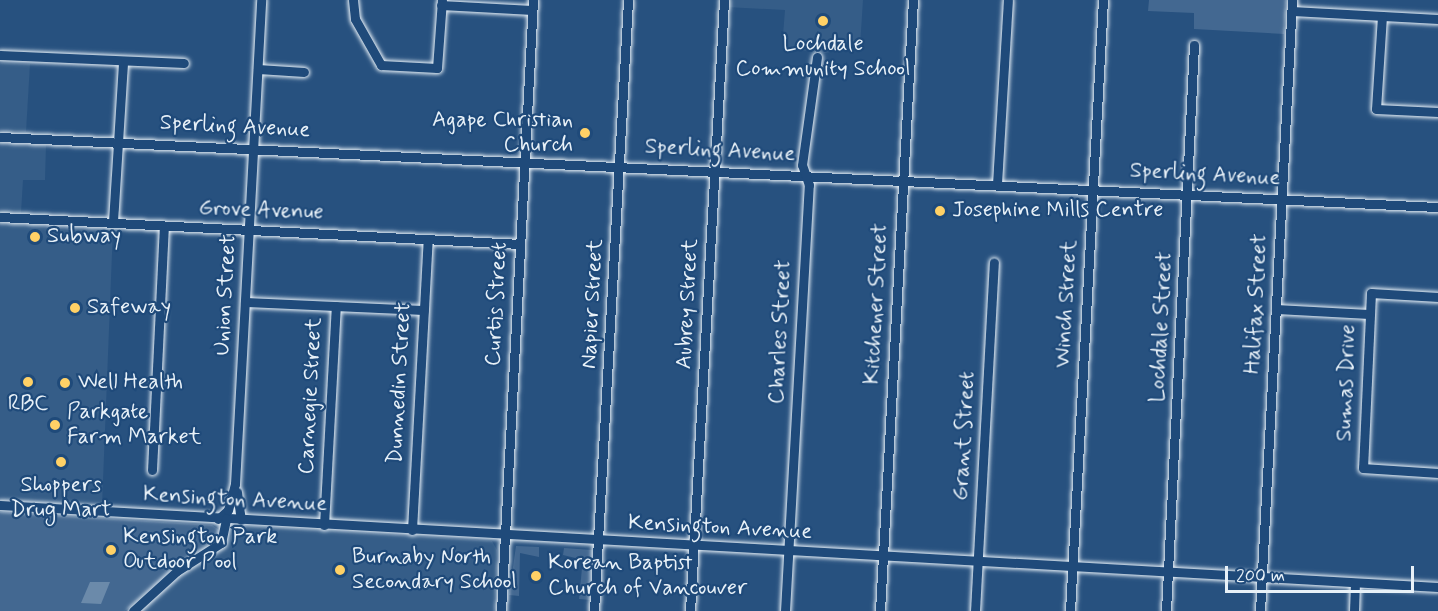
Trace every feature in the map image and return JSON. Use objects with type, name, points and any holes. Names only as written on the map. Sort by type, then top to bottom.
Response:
[{"type":"street","name":"Union Street","points":[[133,611],[177,571],[221,543],[222,519],[228,510],[235,484],[261,0]]},
{"type":"street","points":[[353,0],[355,19],[381,65],[437,68],[441,3],[533,5]]},
{"type":"street","name":"Napier Street","points":[[594,611],[628,0]]},
{"type":"street","name":"Aubrey Street","points":[[690,611],[724,0]]},
{"type":"street","name":"Kitchener Street","points":[[880,611],[913,0]]},
{"type":"street","points":[[997,184],[1008,0]]},
{"type":"street","name":"Winch Street","points":[[1070,611],[1104,0]]},
{"type":"street","name":"Halifax Street","points":[[1260,611],[1292,0]]},
{"type":"street","name":"Curtis Street","points":[[501,611],[533,5]]},
{"type":"street","points":[[1292,11],[1438,19]]},
{"type":"street","points":[[1382,16],[1376,109],[1438,112]]},
{"type":"street","name":"Lochdale Street","points":[[1166,611],[1194,45]]},
{"type":"street","points":[[0,55],[184,63]]},
{"type":"street","name":"Charles Street","points":[[785,611],[805,175],[804,137],[817,57]]},
{"type":"street","points":[[113,222],[123,61]]},
{"type":"street","points":[[258,69],[304,72]]},
{"type":"street","name":"Sperling Avenue","points":[[0,137],[619,165],[1438,207]]},
{"type":"street","name":"Grove Avenue","points":[[0,217],[520,244]]},
{"type":"street","points":[[152,470],[164,226]]},
{"type":"street","name":"Dunnedin Street","points":[[412,530],[428,238]]},
{"type":"street","name":"Grant Street","points":[[975,611],[994,263]]},
{"type":"street","name":"Sumas Drive","points":[[1438,297],[1371,292],[1363,468],[1438,473]]},
{"type":"street","points":[[245,302],[424,310]]},
{"type":"street","name":"Carnegie Street","points":[[324,525],[336,306]]},
{"type":"street","points":[[1276,309],[1369,314]]},
{"type":"street","name":"Union Street","points":[[235,484],[241,520]]},
{"type":"street","name":"Kensington Avenue","points":[[0,505],[505,536],[1438,587]]},
{"type":"street","points":[[1354,611],[1356,582]]},
{"type":"shaded area","name":"Lochdale Community School","points":[[726,0],[863,0],[860,47],[825,53],[782,48],[785,10],[726,7]]},
{"type":"shaded area","points":[[1149,0],[1286,0],[1284,34],[1194,29],[1194,13],[1148,11]]},
{"type":"shaded area","points":[[0,63],[30,64],[26,132],[0,131]]},
{"type":"shaded area","points":[[0,143],[46,145],[45,180],[23,180],[21,213],[0,212]]},
{"type":"shaded area","points":[[0,224],[113,228],[102,506],[0,500]]},
{"type":"shaded area","points":[[0,512],[212,525],[219,530],[214,543],[179,563],[125,611],[0,611]]},
{"type":"shaded area","name":"Burnaby North Secondary School","points":[[238,525],[492,541],[497,550],[494,611],[138,611],[177,576],[225,546]]},
{"type":"shaded area","points":[[516,546],[539,547],[539,557],[520,553],[519,596],[509,595]]},
{"type":"shaded area","points":[[564,548],[592,550],[592,562],[563,555]]},
{"type":"shaded area","points":[[582,568],[591,568],[590,600],[579,599]]},
{"type":"shaded area","points":[[90,582],[110,582],[101,604],[81,603]]},
{"type":"place","name":"Lochdale Community School","points":[[823,21]]},
{"type":"place","name":"Agape Christian Church","points":[[585,133]]},
{"type":"place","name":"Josephine Mills Centre","points":[[940,211]]},
{"type":"place","name":"Subway","points":[[35,237]]},
{"type":"place","name":"Safeway","points":[[75,308]]},
{"type":"place","name":"RBC","points":[[28,382]]},
{"type":"place","name":"Well Health","points":[[65,383]]},
{"type":"place","name":"Parkgate Farm Market","points":[[55,425]]},
{"type":"place","name":"Shoppers Drug Mart","points":[[61,462]]},
{"type":"place","name":"Kensington Park Outdoor Pool","points":[[111,550]]},
{"type":"place","name":"Burnaby North Secondary School","points":[[340,570]]},
{"type":"place","name":"Korean Baptist Church of Vancouver","points":[[536,576]]}]
